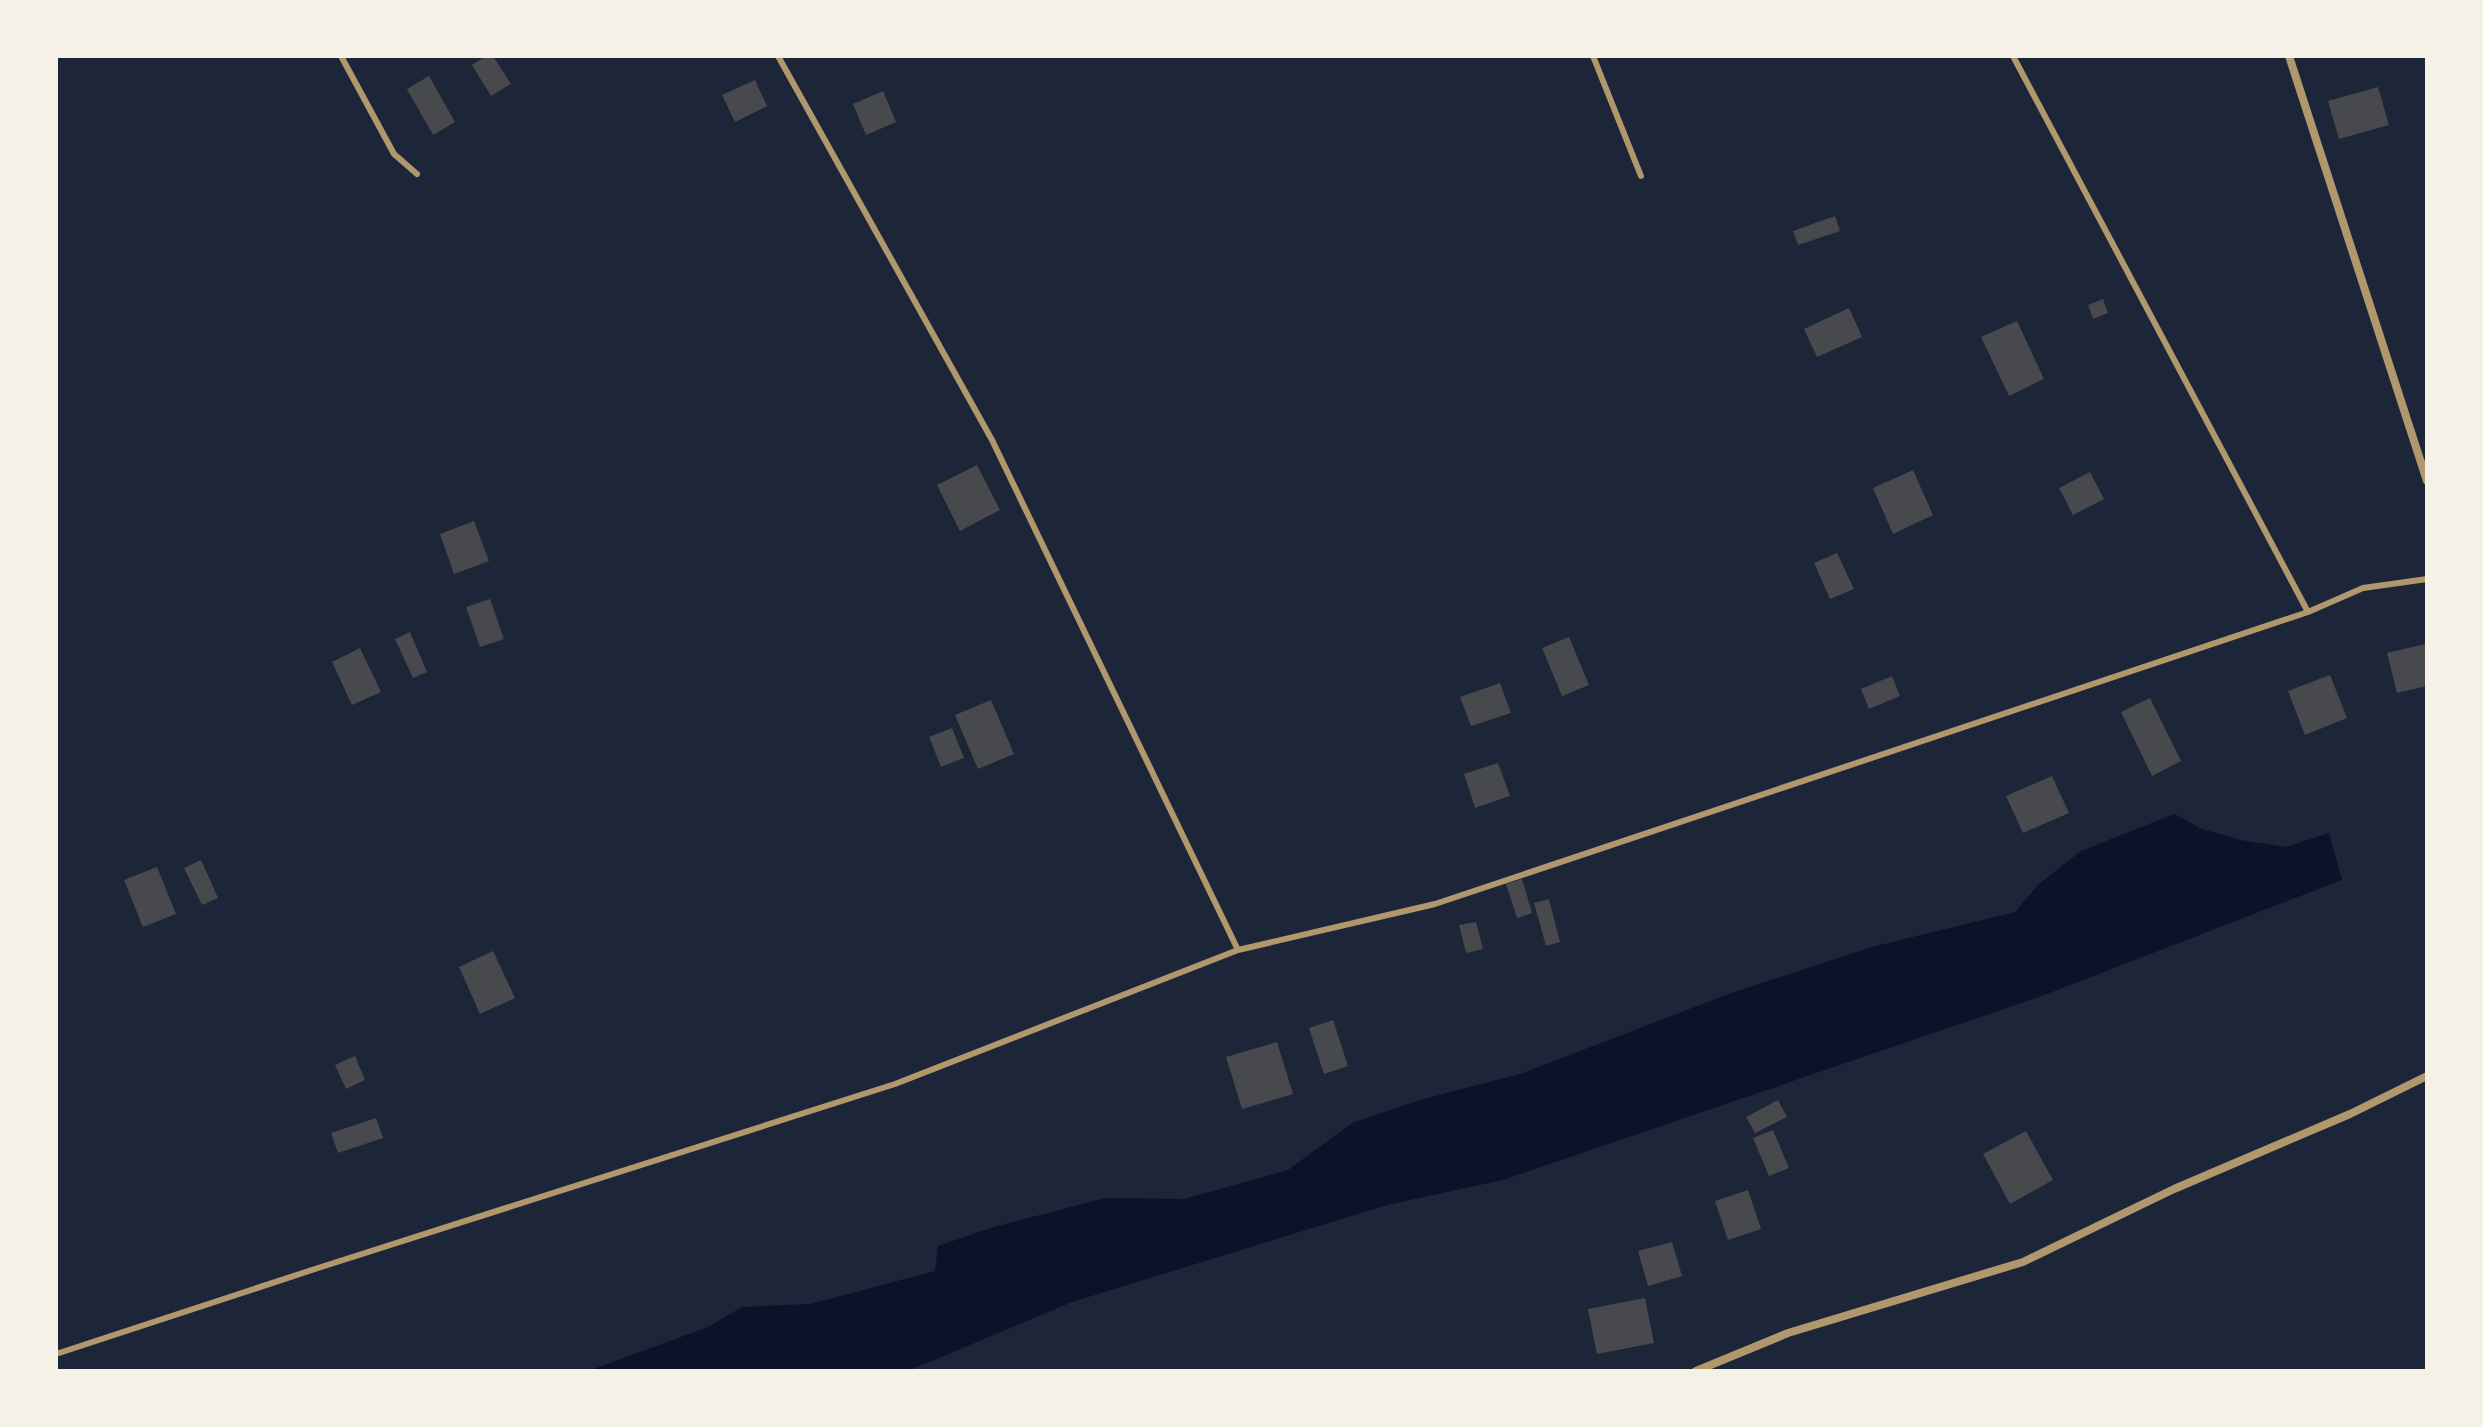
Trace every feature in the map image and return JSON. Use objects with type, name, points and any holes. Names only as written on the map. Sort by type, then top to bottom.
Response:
[{"type":"street","points":[[2289,56],[2427,481]]},
{"type":"street","points":[[1696,1371],[1788,1333],[2023,1262],[2174,1189],[2350,1114],[2427,1076]]},
{"type":"lane","points":[[341,56],[394,154],[417,174]]},
{"type":"lane","points":[[778,56],[992,440],[1238,950]]},
{"type":"lane","points":[[1593,56],[1641,176]]},
{"type":"lane","points":[[2013,56],[2308,612]]},
{"type":"lane","points":[[56,1354],[895,1084],[1238,950],[1435,904],[1927,742],[2308,612],[2363,588],[2427,579]]},
{"type":"shaded area","points":[[56,56],[2427,56],[2427,1371],[56,1371]]},
{"type":"shaded area","points":[[2174,814],[2202,829],[2241,840],[2286,847],[2329,833],[2342,880],[2039,997],[1503,1180],[1387,1205],[1072,1302],[908,1371],[588,1371],[708,1327],[742,1307],[810,1304],[935,1271],[938,1246],[994,1227],[1105,1198],[1184,1199],[1288,1170],[1352,1123],[1420,1100],[1523,1073],[1731,993],[1872,947],[2015,912],[2039,884],[2081,851]]},
{"type":"building","points":[[486,56],[493,56],[511,84],[491,96],[472,65]]},
{"type":"building","points":[[429,76],[455,122],[433,135],[407,89]]},
{"type":"building","points":[[755,80],[767,106],[735,122],[722,95]]},
{"type":"building","points":[[2378,87],[2389,125],[2339,139],[2328,101]]},
{"type":"building","points":[[883,91],[896,122],[866,135],[853,104]]},
{"type":"building","points":[[1835,216],[1840,231],[1798,245],[1793,231]]},
{"type":"building","points":[[2103,299],[2108,313],[2093,319],[2088,305]]},
{"type":"building","points":[[1849,308],[1862,337],[1817,357],[1804,329]]},
{"type":"building","points":[[2017,321],[2044,379],[2009,396],[1981,337]]},
{"type":"building","points":[[977,465],[1000,510],[960,531],[937,485]]},
{"type":"building","points":[[1913,470],[1933,515],[1893,534],[1873,488]]},
{"type":"building","points":[[2090,472],[2104,499],[2073,515],[2059,488]]},
{"type":"building","points":[[474,521],[489,561],[454,574],[440,534]]},
{"type":"building","points":[[1837,553],[1854,589],[1830,599],[1814,563]]},
{"type":"building","points":[[490,599],[504,639],[480,647],[466,607]]},
{"type":"building","points":[[410,632],[427,672],[413,678],[395,639]]},
{"type":"building","points":[[1569,637],[1589,685],[1562,696],[1542,648]]},
{"type":"building","points":[[2425,644],[2427,686],[2397,693],[2387,653]]},
{"type":"building","points":[[360,648],[381,692],[352,705],[332,662]]},
{"type":"building","points":[[2330,675],[2347,718],[2305,735],[2288,691]]},
{"type":"building","points":[[1892,676],[1900,696],[1869,709],[1861,689]]},
{"type":"building","points":[[1500,683],[1511,713],[1471,726],[1460,697]]},
{"type":"building","points":[[2150,698],[2181,761],[2152,776],[2121,712]]},
{"type":"building","points":[[991,700],[1014,754],[978,769],[955,715]]},
{"type":"building","points":[[952,728],[964,758],[941,767],[929,737]]},
{"type":"building","points":[[1498,763],[1510,796],[1475,808],[1464,774]]},
{"type":"building","points":[[2052,776],[2069,813],[2023,833],[2006,796]]},
{"type":"building","points":[[201,860],[218,898],[202,905],[184,868]]},
{"type":"building","points":[[157,867],[176,914],[143,927],[124,880]]},
{"type":"building","points":[[1522,879],[1532,913],[1517,918],[1506,884]]},
{"type":"building","points":[[1549,899],[1560,942],[1546,946],[1534,903]]},
{"type":"building","points":[[1476,922],[1483,949],[1466,953],[1459,925]]},
{"type":"building","points":[[493,951],[515,998],[480,1014],[459,967]]},
{"type":"building","points":[[1333,1020],[1348,1066],[1324,1074],[1309,1028]]},
{"type":"building","points":[[1277,1042],[1293,1094],[1242,1109],[1226,1057]]},
{"type":"building","points":[[355,1056],[365,1080],[346,1089],[335,1065]]},
{"type":"building","points":[[1778,1100],[1787,1117],[1755,1133],[1746,1117]]},
{"type":"building","points":[[376,1118],[383,1138],[338,1153],[331,1133]]},
{"type":"building","points":[[1773,1130],[1789,1168],[1769,1176],[1753,1138]]},
{"type":"building","points":[[2026,1131],[2053,1180],[2010,1204],[1983,1154]]},
{"type":"building","points":[[1748,1190],[1761,1229],[1728,1240],[1715,1201]]},
{"type":"building","points":[[1672,1242],[1682,1276],[1648,1286],[1638,1251]]},
{"type":"building","points":[[1645,1298],[1654,1343],[1597,1354],[1588,1309]]}]
